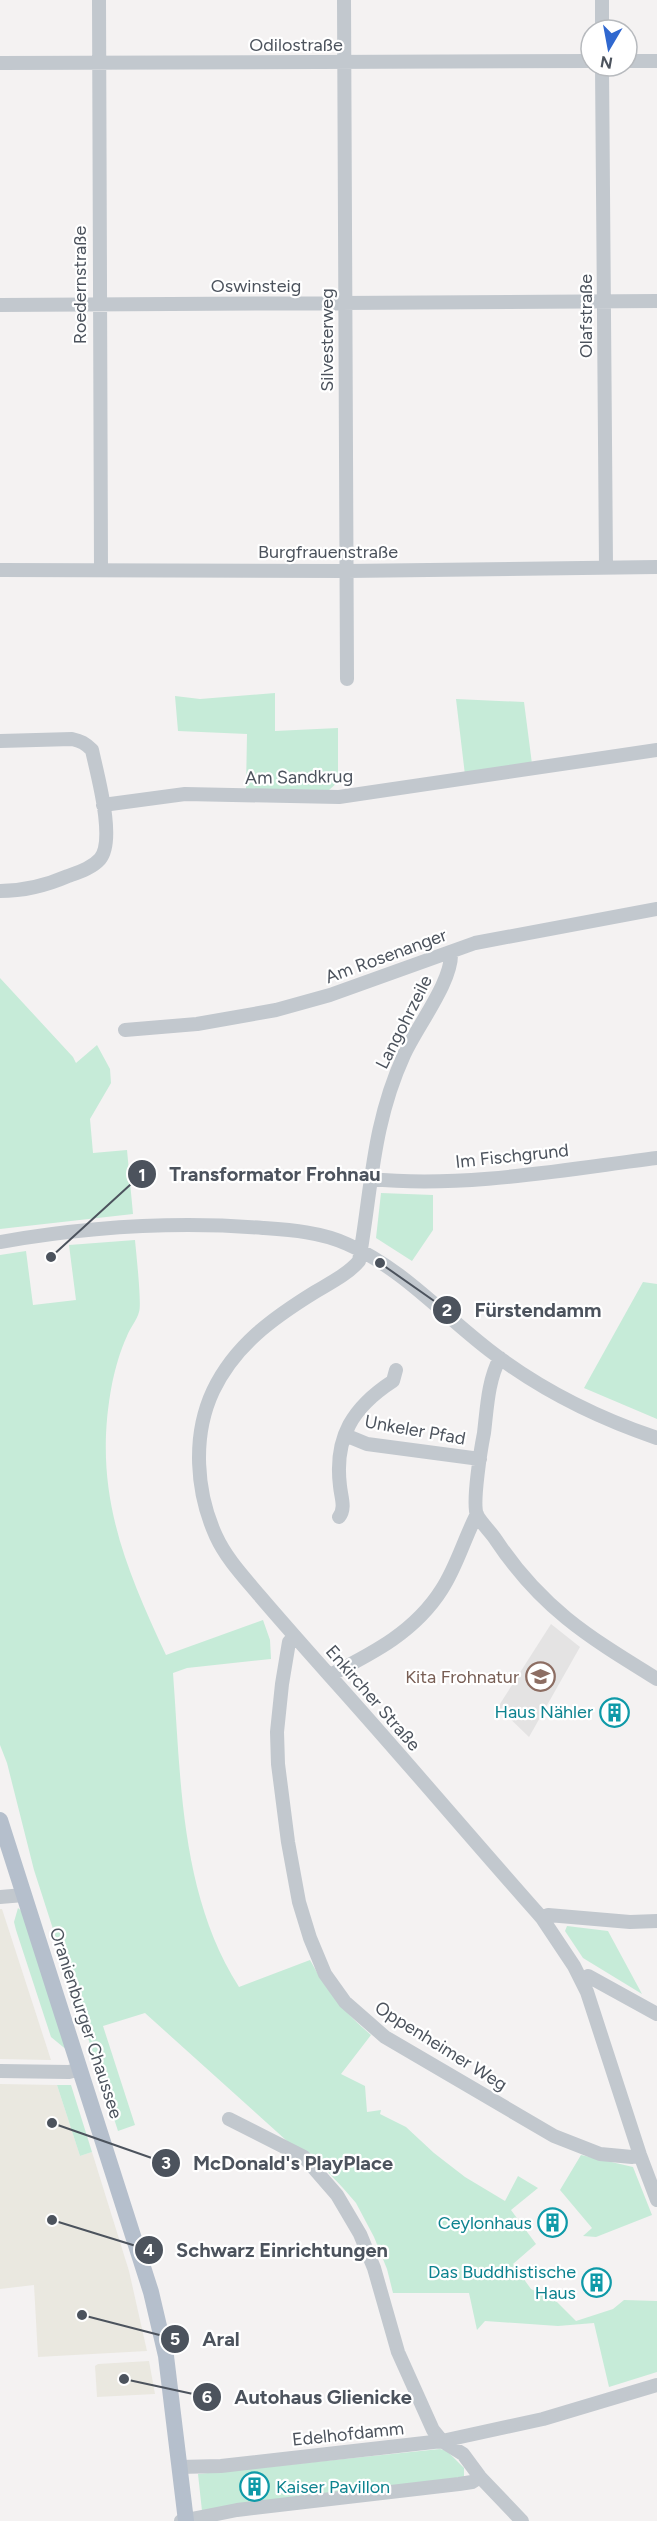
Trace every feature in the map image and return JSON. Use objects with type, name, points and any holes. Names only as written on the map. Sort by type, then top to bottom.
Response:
[{"type":"main road","name":"Oranienburger Chaussee","points":[[0,1820],[147,2279],[162,2334],[184,2521]]},
{"type":"street","name":"Roedernstraße","points":[[99,0],[98,304],[101,569]]},
{"type":"street","name":"Silvesterweg","points":[[344,0],[347,679]]},
{"type":"street","points":[[602,0],[602,18]]},
{"type":"street","name":"Odilostraße","points":[[0,63],[579,61]]},
{"type":"street","points":[[639,61],[657,61]]},
{"type":"street","name":"Olafstraße","points":[[602,78],[606,566]]},
{"type":"street","name":"Oswinsteig","points":[[0,304],[657,301]]},
{"type":"street","name":"Burgfrauenstraße","points":[[0,570],[347,571],[657,567]]},
{"type":"street","points":[[0,741],[82,741],[92,750],[103,805],[106,850],[92,866],[46,885],[16,891],[0,891]]},
{"type":"street","name":"Am Sandkrug","points":[[103,805],[185,794],[339,798],[657,750]]},
{"type":"street","name":"Am Rosenanger","points":[[125,1030],[206,1023],[276,1010],[330,995],[475,943],[657,909]]},
{"type":"street","name":"Langohrzeile","points":[[361,1251],[376,1142],[389,1092],[404,1054],[446,979],[452,962],[452,952]]},
{"type":"street","name":"Im Fischgrund","points":[[370,1179],[444,1180],[515,1176],[657,1158]]},
{"type":"street","points":[[0,1242],[121,1228],[233,1226],[301,1231],[347,1244],[412,1283],[455,1323],[500,1358],[572,1402],[657,1438]]},
{"type":"street","name":"Enkircher Straße","points":[[361,1251],[359,1261],[355,1265],[283,1312],[248,1340],[222,1374],[212,1393],[202,1423],[199,1448],[200,1477],[205,1506],[216,1536],[236,1568],[542,1918],[581,1980],[600,2028],[640,2155],[657,2200]]},
{"type":"street","points":[[330,1675],[396,1639],[441,1590],[477,1514],[480,1459],[493,1372],[500,1358]]},
{"type":"street","name":"Unkeler Pfad","points":[[339,1517],[344,1508],[339,1474],[341,1445],[353,1417],[369,1397],[393,1381],[396,1371]]},
{"type":"street","name":"Unkeler Pfad","points":[[345,1435],[368,1444],[480,1459]]},
{"type":"street","points":[[477,1514],[511,1563],[555,1610],[579,1630],[620,1658],[657,1678]]},
{"type":"street","name":"Oppenheimer Weg","points":[[294,1637],[289,1642],[282,1684],[277,1732],[278,1764],[295,1883],[311,1942],[325,1974],[345,2002],[385,2037],[554,2136],[600,2154],[624,2157],[640,2155]]},
{"type":"street","points":[[0,1897],[24,1894]]},
{"type":"street","points":[[542,1918],[548,1915],[630,1922],[657,1921]]},
{"type":"street","points":[[581,1980],[588,1976],[657,2014]]},
{"type":"street","points":[[0,2071],[69,2072],[80,2069]]},
{"type":"street","points":[[229,2119],[304,2157],[337,2195],[360,2234],[374,2268],[408,2378],[433,2430],[442,2441],[463,2454],[480,2477],[522,2521]]},
{"type":"street","name":"Edelhofdamm","points":[[179,2467],[221,2466],[442,2441],[543,2419],[657,2385]]},
{"type":"street","points":[[184,2521],[237,2510],[459,2484],[472,2482],[480,2477]]},
{"type":"shaded area","name":"Kita Frohnatur","points":[[551,1624],[580,1647],[529,1737],[498,1707]]},
{"type":"shaded area","points":[[0,1909],[2,1909],[51,2060],[0,2059]]},
{"type":"shaded area","points":[[0,2084],[57,2085],[80,2156],[92,2152],[129,2271],[147,2351],[38,2357],[34,2285],[0,2289]]},
{"type":"shaded area","points":[[149,2361],[155,2394],[97,2397],[95,2366]]},
{"type":"green space","points":[[275,693],[275,731],[338,728],[338,782],[329,790],[246,789],[247,734],[178,731],[175,696],[200,699]]},
{"type":"green space","points":[[456,699],[524,702],[532,764],[465,775]]},
{"type":"green space","points":[[0,978],[76,1063],[97,1045],[110,1069],[111,1083],[90,1119],[93,1153],[127,1150],[133,1214],[0,1229]]},
{"type":"green space","points":[[381,1193],[433,1195],[433,1230],[412,1261],[376,1238]]},
{"type":"green space","points":[[135,1240],[140,1307],[116,1366],[107,1422],[106,1457],[109,1491],[115,1524],[125,1556],[166,1655],[263,1620],[270,1640],[271,1659],[187,1668],[173,1673],[178,1754],[187,1835],[194,1875],[205,1914],[220,1951],[239,1987],[310,1960],[337,2000],[371,2035],[341,2074],[365,2086],[367,2112],[381,2110],[380,2114],[406,2127],[465,2177],[505,2201],[518,2176],[538,2188],[511,2210],[536,2244],[513,2264],[531,2289],[557,2302],[576,2321],[613,2309],[624,2300],[657,2301],[657,2372],[609,2387],[594,2323],[558,2326],[485,2321],[477,2330],[469,2293],[393,2293],[387,2269],[374,2237],[356,2203],[343,2188],[326,2170],[297,2150],[145,2013],[103,2026],[135,2125],[118,2131],[34,1870],[7,1763],[0,1745],[0,1255],[26,1251],[33,1305],[76,1300],[69,1245]]},
{"type":"green space","points":[[643,1282],[657,1284],[657,1419],[584,1388]]},
{"type":"green space","points":[[18,1908],[25,1914],[68,2051],[51,2037],[16,1930],[14,1922]]},
{"type":"green space","points":[[567,1926],[608,1931],[642,1994],[583,1958],[565,1931]]},
{"type":"green space","points":[[57,2085],[71,2085],[92,2152],[80,2156]]},
{"type":"green space","points":[[581,2155],[633,2167],[652,2215],[596,2237],[583,2236],[592,2228],[560,2190]]},
{"type":"green space","points":[[440,2449],[447,2451],[464,2468],[464,2477],[202,2511],[198,2474]]},
{"type":"place","name":"Transformator Frohnau","points":[[51,1257]]},
{"type":"place","name":"Fürstendamm","points":[[380,1263]]},
{"type":"place","name":"Kita Frohnatur","points":[[540,1677]]},
{"type":"place","name":"Haus Nähler","points":[[614,1712]]},
{"type":"place","name":"McDonald's PlayPlace","points":[[52,2123]]},
{"type":"place","name":"Schwarz Einrichtungen","points":[[52,2220]]},
{"type":"place","name":"Ceylonhaus","points":[[553,2223]]},
{"type":"place","name":"Das Buddhistische Haus","points":[[597,2282]]},
{"type":"place","name":"Aral","points":[[82,2315]]},
{"type":"place","name":"Autohaus Glienicke","points":[[124,2379]]},
{"type":"place","name":"Kaiser Pavillon","points":[[255,2487]]}]
